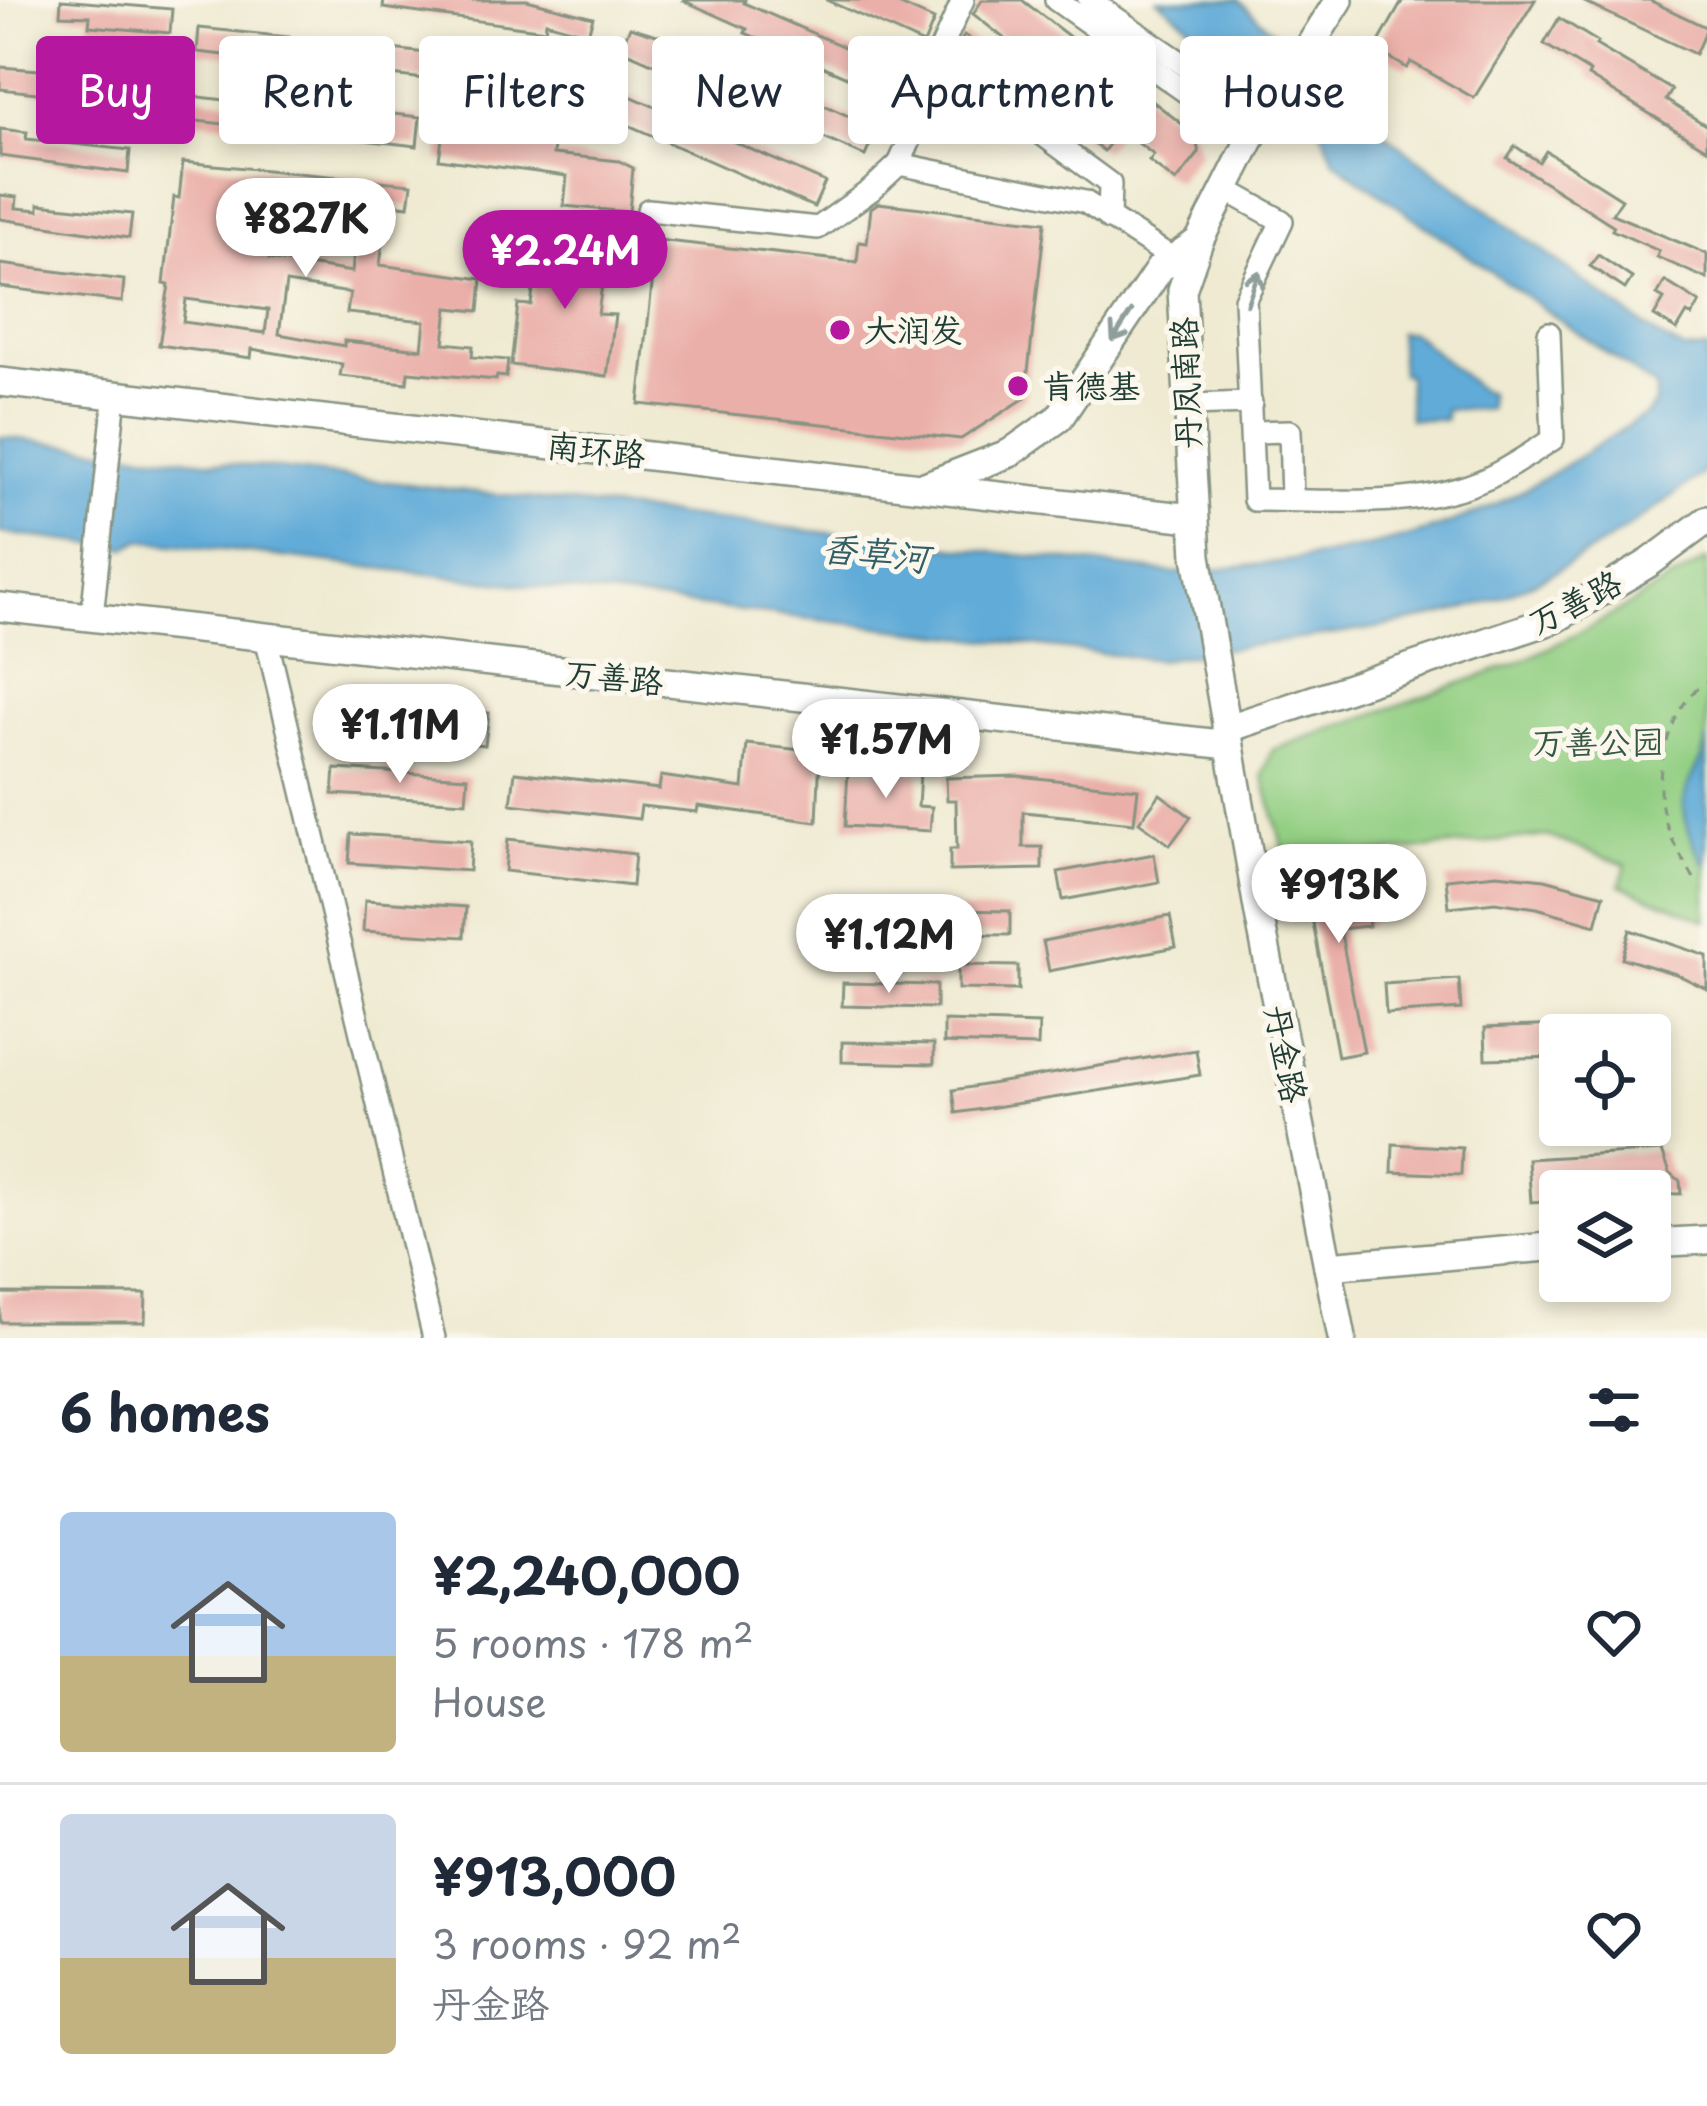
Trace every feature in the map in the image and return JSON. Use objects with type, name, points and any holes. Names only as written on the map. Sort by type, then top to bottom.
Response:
[{"type":"main road","name":"丹凤南路","points":[[1317,36],[1339,0]]},
{"type":"main road","name":"丹凤南路","points":[[1197,556],[1182,264],[1250,144]]},
{"type":"main road","points":[[921,487],[1010,453],[1059,418],[1160,268],[1182,264]]},
{"type":"main road","name":"南环路","points":[[0,382],[1192,518]]},
{"type":"main road","name":"万善路","points":[[0,607],[1228,737],[1555,619],[1649,563],[1707,520]]},
{"type":"main road","name":"丹金路","points":[[1197,556],[1342,1338]]},
{"type":"main road","points":[[1671,1242],[1707,1240]]},
{"type":"main road","points":[[1328,1266],[1539,1248]]},
{"type":"street","points":[[947,36],[963,0]]},
{"type":"street","points":[[1056,0],[1180,70]]},
{"type":"street","points":[[1089,0],[1180,61]]},
{"type":"street","points":[[648,210],[818,228],[899,164],[908,144]]},
{"type":"street","points":[[1056,144],[1110,184],[1108,219]]},
{"type":"street","points":[[899,164],[1085,202],[1182,264]]},
{"type":"street","points":[[1226,189],[1282,221],[1245,299],[1254,500],[1400,498],[1453,490],[1514,465],[1553,439],[1549,333]]},
{"type":"street","points":[[92,617],[115,395]]},
{"type":"street","points":[[1188,405],[1251,403]]},
{"type":"street","points":[[1252,432],[1290,431],[1292,500]]},
{"type":"street","points":[[266,638],[434,1338]]},
{"type":"path","points":[[1694,878],[1671,843],[1660,795],[1677,711],[1695,688],[1707,682]]},
{"type":"green space","name":"万善公园","points":[[1707,559],[1707,921],[1620,885],[1626,865],[1547,836],[1287,863],[1263,775],[1272,750],[1515,664],[1595,625]]},
{"type":"water","points":[[1158,0],[1238,0],[1278,36],[1203,36]]},
{"type":"water","name":"香草河","points":[[1388,136],[1660,338],[1686,351],[1707,349],[1707,470],[1590,552],[1493,599],[1385,626],[1160,660],[140,540],[127,548],[0,533],[0,437],[1175,573],[1326,555],[1438,528],[1561,468],[1647,414],[1655,404],[1655,387],[1334,160],[1328,144],[1388,144]]},
{"type":"water","points":[[1398,332],[1412,332],[1489,393],[1488,409],[1445,409],[1445,420],[1409,419]]},
{"type":"water","points":[[1707,739],[1707,867],[1692,838],[1684,805]]},
{"type":"building","points":[[61,0],[172,9],[170,33],[89,26],[90,16],[60,15]]},
{"type":"building","points":[[384,0],[527,0],[593,17],[588,34],[546,22],[545,30],[383,8]]},
{"type":"building","points":[[682,0],[745,0],[819,36],[752,36],[745,33],[747,29]]},
{"type":"building","points":[[826,0],[889,0],[934,20],[927,36],[906,36]]},
{"type":"building","points":[[982,0],[1022,0],[1068,36],[1001,36],[973,14]]},
{"type":"building","points":[[1403,0],[1535,0],[1474,98],[1411,62],[1407,68],[1388,57],[1388,36],[1382,36]]},
{"type":"building","points":[[1580,0],[1649,0],[1707,28],[1695,54]]},
{"type":"building","points":[[1559,18],[1672,90],[1666,100],[1707,126],[1707,149],[1544,44]]},
{"type":"building","points":[[630,27],[660,36],[652,36],[652,63],[628,52]]},
{"type":"building","points":[[199,28],[280,36],[219,36],[219,54],[197,52]]},
{"type":"building","points":[[824,38],[848,49],[848,78],[824,67]]},
{"type":"building","points":[[395,49],[419,52],[419,78],[395,75]]},
{"type":"building","points":[[0,67],[36,70],[36,93],[0,89]]},
{"type":"building","points":[[628,95],[652,106],[652,135],[628,125]]},
{"type":"building","points":[[195,96],[219,99],[219,124],[195,121]]},
{"type":"building","points":[[1156,104],[1180,122],[1180,144],[1197,144],[1199,153],[1176,182],[1149,161],[1154,155],[1140,144],[1156,144]]},
{"type":"building","points":[[824,105],[848,116],[848,144],[870,144],[865,156],[824,138]]},
{"type":"building","points":[[395,114],[419,117],[417,146],[395,144]]},
{"type":"building","points":[[0,129],[27,132],[26,139],[36,144],[130,150],[128,173],[0,156]]},
{"type":"building","points":[[441,144],[538,144],[554,146],[553,154],[619,161],[633,168],[629,212],[564,206],[567,176],[439,159]]},
{"type":"building","points":[[671,144],[739,144],[825,182],[814,207]]},
{"type":"building","points":[[1515,146],[1539,162],[1546,151],[1622,199],[1612,214],[1707,254],[1707,279],[1612,230],[1614,226],[1507,158]]},
{"type":"building","points":[[183,162],[412,184],[409,206],[280,192],[278,213],[385,226],[380,265],[482,279],[479,311],[448,308],[444,343],[473,346],[472,357],[508,360],[506,377],[408,372],[407,383],[340,376],[342,364],[252,349],[251,358],[159,345],[169,285],[164,284],[174,197],[179,198]],"holes":[[[272,234],[355,244],[352,272],[269,259]],[[286,283],[350,293],[347,313],[425,321],[422,349],[344,341],[344,346],[279,334]],[[186,299],[268,310],[265,333],[183,322]]]},
{"type":"building","points":[[0,195],[17,197],[16,208],[39,210],[39,204],[132,214],[129,238],[0,219]]},
{"type":"building","name":"大润发","points":[[878,203],[1045,222],[1025,398],[961,439],[639,404],[657,240],[857,262],[859,242],[867,243],[871,208]]},
{"type":"building","points":[[540,239],[607,247],[598,314],[615,315],[607,376],[511,365],[518,304],[531,305]]},
{"type":"building","points":[[1598,255],[1632,278],[1625,289],[1590,266]]},
{"type":"building","points":[[0,264],[124,280],[122,302],[0,287]]},
{"type":"building","points":[[1665,281],[1700,303],[1677,330],[1654,316],[1664,299],[1657,295]]},
{"type":"building","points":[[328,695],[489,713],[485,745],[325,727]]},
{"type":"building","points":[[747,744],[820,752],[817,822],[698,806],[697,812],[641,806],[639,819],[511,804],[515,772],[659,789],[661,776],[743,788]]},
{"type":"building","points":[[335,769],[468,777],[466,802],[333,794]]},
{"type":"building","points":[[848,769],[920,773],[918,806],[932,807],[930,831],[845,826]]},
{"type":"building","points":[[1019,776],[1138,789],[1134,823],[1023,812],[1023,847],[1042,847],[1042,869],[950,871],[950,849],[957,849],[956,800],[947,800],[946,778]]},
{"type":"building","points":[[1160,794],[1191,817],[1170,845],[1139,822]]},
{"type":"building","points":[[351,834],[471,841],[469,871],[349,863]]},
{"type":"building","points":[[508,839],[635,854],[632,886],[505,871]]},
{"type":"building","points":[[1154,854],[1159,882],[1063,900],[1058,872]]},
{"type":"building","points":[[1360,864],[1369,926],[1340,929],[1364,1052],[1338,1057],[1307,891],[1317,872]]},
{"type":"building","points":[[1497,874],[1545,879],[1604,895],[1596,925],[1495,902],[1449,907],[1446,879]]},
{"type":"building","points":[[365,900],[466,907],[464,937],[363,931]]},
{"type":"building","points":[[950,910],[1010,911],[1010,935],[936,934],[935,944],[843,942],[844,918],[950,920]]},
{"type":"building","points":[[1170,916],[1176,947],[1049,971],[1043,941]]},
{"type":"building","points":[[1630,930],[1707,956],[1707,989],[1622,958]]},
{"type":"building","points":[[958,965],[1018,966],[1018,990],[958,989]]},
{"type":"building","points":[[1459,979],[1461,1009],[1386,1014],[1384,984]]},
{"type":"building","points":[[843,983],[936,985],[936,1008],[842,1006]]},
{"type":"building","points":[[944,1021],[1039,1024],[1038,1046],[944,1043]]},
{"type":"building","points":[[1539,1026],[1539,1058],[1486,1059],[1485,1028]]},
{"type":"building","points":[[842,1042],[934,1044],[934,1064],[842,1062]]},
{"type":"building","points":[[1196,1050],[1200,1075],[956,1113],[953,1090]]},
{"type":"building","points":[[1393,1144],[1462,1148],[1461,1175],[1392,1172]]},
{"type":"building","points":[[1662,1151],[1669,1170],[1539,1170],[1539,1201],[1531,1202],[1528,1159]]},
{"type":"building","points":[[1671,1173],[1680,1181],[1681,1194],[1671,1194]]},
{"type":"building","points":[[0,1293],[146,1294],[145,1322],[0,1322]]},
{"type":"place","name":"大润发","points":[[840,330]]},
{"type":"place","name":"肯德基","points":[[1018,386]]}]
